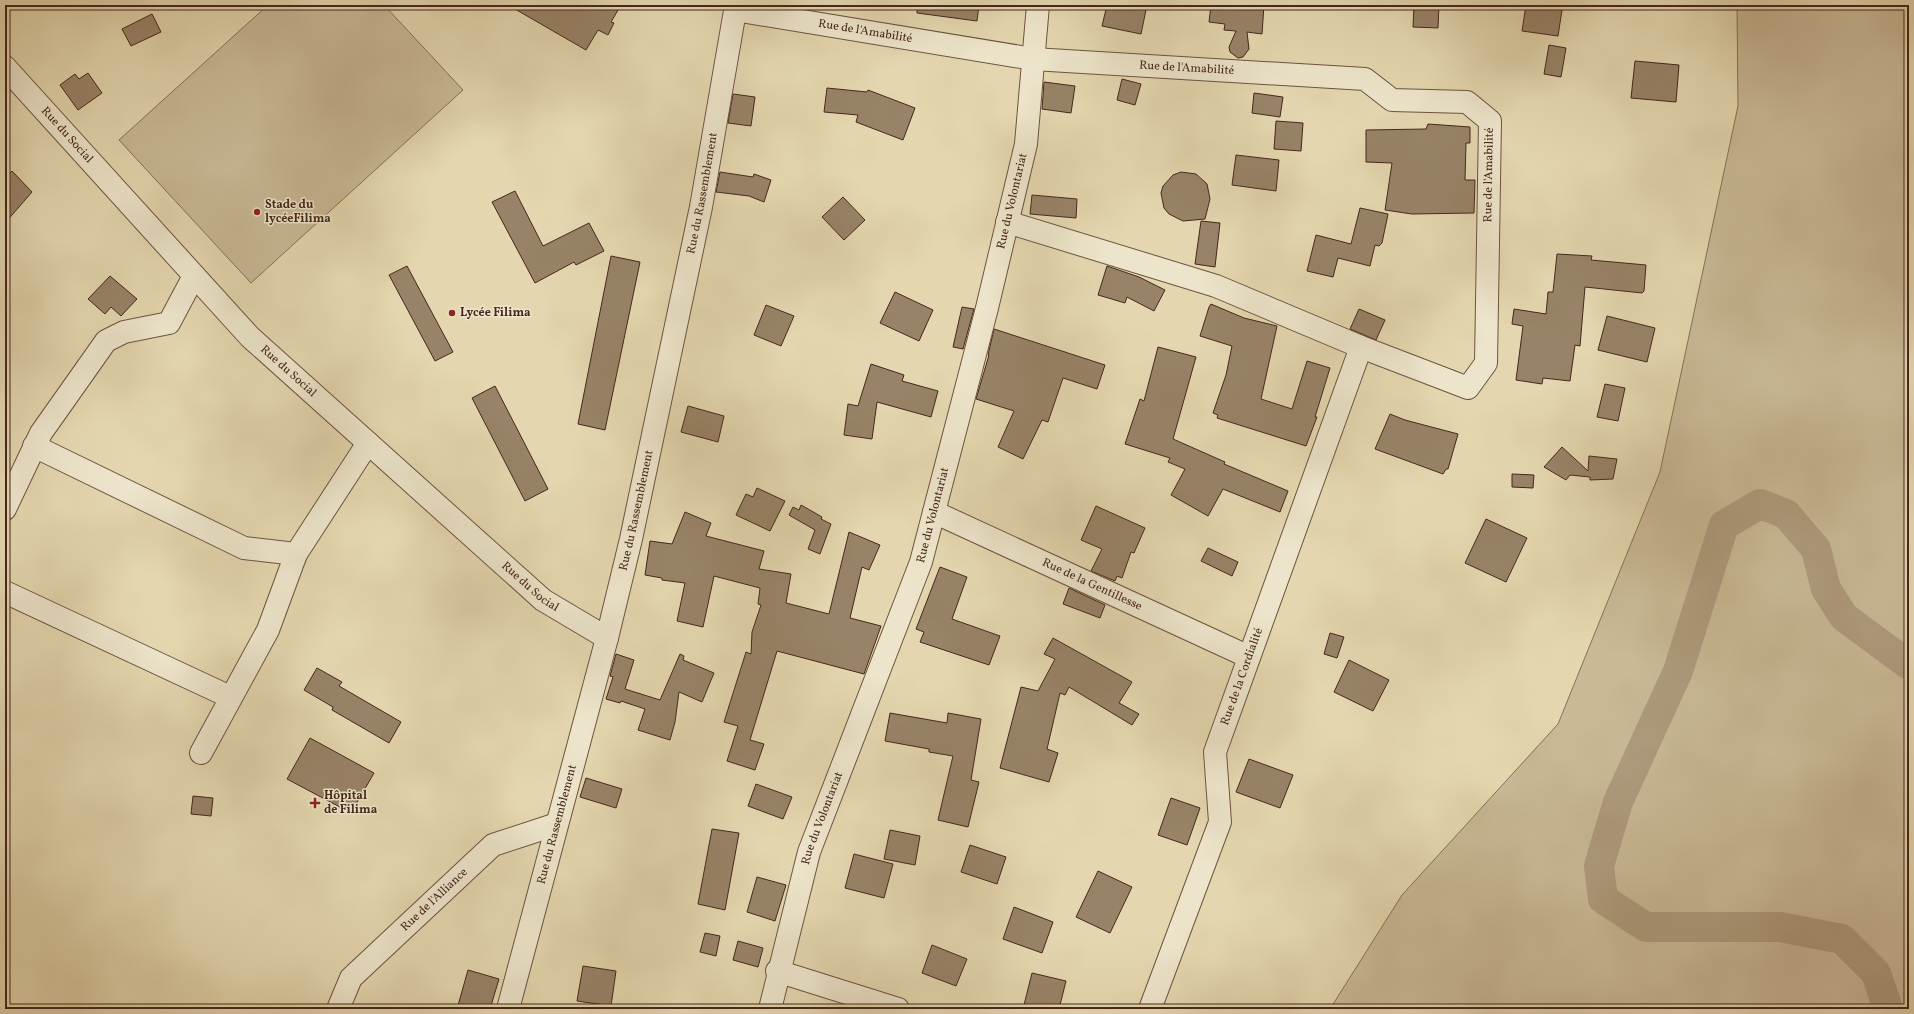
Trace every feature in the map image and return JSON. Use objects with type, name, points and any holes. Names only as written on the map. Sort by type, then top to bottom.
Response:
[{"type":"street","name":"Rue du Volontariat","points":[[770,1009],[778,971],[809,852],[922,562],[1026,144],[1038,5]]},
{"type":"street","name":"Rue de l'Amabilité","points":[[735,7],[1033,59],[1365,79],[1392,100],[1467,102],[1490,121],[1486,363],[1468,388],[1361,347],[1216,286],[1007,222]]},
{"type":"street","name":"Rue du Rassemblement","points":[[508,1009],[607,638],[631,539],[701,206],[735,7]]},
{"type":"street","name":"Rue du Social","points":[[5,67],[250,337],[543,600],[607,638]]},
{"type":"street","points":[[5,509],[41,433],[106,341],[124,332],[169,323],[194,276]]},
{"type":"street","name":"Rue de la Cordialité","points":[[1150,1009],[1220,822],[1215,752],[1361,347]]},
{"type":"street","points":[[201,753],[230,697],[268,630],[296,554],[368,443]]},
{"type":"street","points":[[34,446],[244,548],[296,554]]},
{"type":"street","name":"Rue de la Gentillesse","points":[[934,512],[1249,658]]},
{"type":"street","points":[[5,592],[230,697]]},
{"type":"street","name":"Rue de l'Alliance","points":[[338,1009],[351,978],[492,845],[557,824]]},
{"type":"street","points":[[778,971],[898,1009]]},
{"type":"shaded area","name":"Stade du lycéeFilima","points":[[268,5],[384,5],[463,90],[251,283],[119,140]]},
{"type":"shaded area","points":[[1737,5],[1909,5],[1909,1009],[1330,1009],[1402,895],[1558,724],[1660,472],[1738,106]]},
{"type":"building","points":[[508,5],[621,5],[611,22],[614,23],[608,35],[598,30],[586,50]]},
{"type":"building","points":[[917,5],[979,5],[977,21],[917,13]]},
{"type":"building","points":[[1107,5],[1147,5],[1141,34],[1102,26]]},
{"type":"building","points":[[1211,5],[1264,5],[1262,34],[1247,32],[1249,49],[1243,57],[1238,58],[1230,52],[1229,47],[1236,31],[1224,30],[1225,24],[1209,22]]},
{"type":"building","points":[[1414,5],[1439,5],[1438,28],[1413,27]]},
{"type":"building","points":[[1526,5],[1562,10],[1558,36],[1522,31]]},
{"type":"building","points":[[152,14],[161,32],[131,46],[122,29]]},
{"type":"building","points":[[1549,45],[1566,48],[1561,77],[1544,74]]},
{"type":"building","points":[[1635,61],[1679,65],[1676,102],[1631,98]]},
{"type":"building","points":[[88,73],[102,93],[78,110],[60,85],[75,74],[79,79]]},
{"type":"building","points":[[1122,79],[1141,84],[1135,105],[1117,100]]},
{"type":"building","points":[[1044,82],[1075,86],[1071,113],[1042,109]]},
{"type":"building","points":[[827,88],[867,92],[868,90],[915,108],[903,140],[856,122],[858,115],[824,112]]},
{"type":"building","points":[[1254,93],[1283,97],[1280,117],[1252,113]]},
{"type":"building","points":[[733,94],[755,97],[751,126],[728,123]]},
{"type":"building","points":[[1276,121],[1303,123],[1301,151],[1274,149]]},
{"type":"building","points":[[1428,124],[1470,127],[1470,143],[1466,143],[1465,180],[1475,180],[1474,213],[1412,214],[1385,210],[1392,163],[1366,162],[1366,130],[1426,129]]},
{"type":"building","points":[[1236,155],[1279,160],[1276,191],[1232,185]]},
{"type":"building","points":[[12,171],[32,192],[5,223],[5,178]]},
{"type":"building","points":[[720,172],[753,177],[754,174],[771,180],[764,202],[749,196],[716,192]]},
{"type":"building","points":[[1181,172],[1196,174],[1207,184],[1210,199],[1205,219],[1183,221],[1169,214],[1164,208],[1161,193],[1163,186],[1173,175]]},
{"type":"building","points":[[515,191],[543,246],[589,223],[604,251],[576,265],[574,262],[535,283],[492,202]]},
{"type":"building","points":[[1032,195],[1077,199],[1076,218],[1030,214]]},
{"type":"building","points":[[843,197],[865,220],[844,240],[822,217]]},
{"type":"building","points":[[1360,208],[1388,214],[1382,243],[1379,246],[1375,245],[1370,266],[1338,258],[1333,277],[1307,271],[1316,235],[1351,244]]},
{"type":"building","points":[[1201,221],[1220,223],[1215,267],[1195,264]]},
{"type":"building","points":[[1557,254],[1592,256],[1591,260],[1646,265],[1644,291],[1642,293],[1585,287],[1580,346],[1575,345],[1570,381],[1543,378],[1542,384],[1516,380],[1523,326],[1512,324],[1514,309],[1546,314],[1548,292],[1553,292]]},
{"type":"building","points":[[611,256],[640,262],[605,430],[578,424]]},
{"type":"building","points":[[407,266],[453,352],[435,361],[389,275]]},
{"type":"building","points":[[1107,266],[1139,277],[1165,290],[1154,311],[1127,297],[1125,303],[1098,295]]},
{"type":"building","points":[[110,276],[137,299],[121,316],[111,307],[105,314],[88,299]]},
{"type":"building","points":[[895,292],[933,310],[919,341],[880,323]]},
{"type":"building","points":[[1211,304],[1244,318],[1277,326],[1261,399],[1292,409],[1307,361],[1330,368],[1315,417],[1317,417],[1306,446],[1217,418],[1218,415],[1213,413],[1226,375],[1232,346],[1200,336]]},
{"type":"building","points":[[766,305],[794,316],[781,346],[754,335]]},
{"type":"building","points":[[962,307],[974,309],[963,349],[953,347]]},
{"type":"building","points":[[1359,309],[1385,320],[1376,340],[1350,329]]},
{"type":"building","points":[[1607,316],[1655,328],[1647,362],[1598,350]]},
{"type":"building","points":[[994,329],[1105,365],[1097,389],[1063,378],[1048,422],[1042,420],[1023,459],[998,447],[1014,411],[976,399],[989,355]]},
{"type":"building","points":[[1158,347],[1196,357],[1173,439],[1225,462],[1224,464],[1288,491],[1280,512],[1223,489],[1208,516],[1171,495],[1185,469],[1168,462],[1170,458],[1125,444],[1140,399],[1144,401]]},
{"type":"building","points":[[871,364],[904,375],[902,381],[938,391],[931,417],[877,402],[872,439],[844,435],[848,404],[858,406]]},
{"type":"building","points":[[1605,384],[1625,388],[1618,421],[1597,417]]},
{"type":"building","points":[[495,386],[548,489],[525,501],[472,398]]},
{"type":"building","points":[[688,406],[724,416],[718,442],[681,432]]},
{"type":"building","points":[[1390,414],[1405,420],[1458,434],[1448,469],[1446,469],[1443,474],[1375,449]]},
{"type":"building","points":[[1562,447],[1588,471],[1589,456],[1617,459],[1613,479],[1590,480],[1590,477],[1570,475],[1566,480],[1544,467]]},
{"type":"building","points":[[1512,474],[1534,475],[1533,488],[1512,487]]},
{"type":"building","points":[[757,488],[785,501],[770,531],[736,515],[746,494],[753,497]]},
{"type":"building","points":[[801,505],[831,524],[820,554],[808,549],[815,530],[789,515],[793,507],[799,510]]},
{"type":"building","points":[[1096,506],[1145,528],[1134,553],[1131,552],[1122,578],[1117,576],[1115,581],[1091,571],[1102,549],[1081,540]]},
{"type":"building","points":[[685,512],[711,523],[706,536],[764,551],[759,569],[791,574],[786,603],[829,614],[849,532],[880,545],[869,570],[862,567],[850,618],[881,626],[864,674],[777,651],[750,740],[764,744],[755,770],[727,761],[738,726],[724,722],[746,652],[751,654],[752,632],[761,605],[758,604],[760,588],[714,576],[703,627],[677,621],[685,583],[662,580],[662,578],[645,575],[650,541],[672,544]]},
{"type":"building","points":[[1486,519],[1527,538],[1506,582],[1465,563]]},
{"type":"building","points":[[1208,548],[1238,562],[1232,576],[1201,561]]},
{"type":"building","points":[[940,567],[967,577],[952,619],[1000,636],[989,665],[920,642],[924,632],[916,629]]},
{"type":"building","points":[[1069,588],[1105,605],[1100,618],[1063,604]]},
{"type":"building","points":[[1330,633],[1344,637],[1337,658],[1324,654]]},
{"type":"building","points":[[1053,638],[1132,682],[1119,703],[1139,714],[1132,725],[1069,687],[1065,695],[1060,693],[1047,749],[1058,753],[1049,782],[1000,768],[1021,687],[1038,691],[1055,659],[1044,654]]},
{"type":"building","points":[[616,654],[634,660],[625,689],[660,700],[680,654],[684,656],[683,660],[714,673],[702,702],[679,692],[675,722],[670,740],[638,730],[645,709],[621,701],[620,703],[606,699],[613,677],[610,676]]},
{"type":"building","points":[[1349,660],[1389,680],[1373,711],[1334,692]]},
{"type":"building","points":[[317,668],[342,682],[339,686],[401,722],[389,743],[332,710],[333,707],[304,690]]},
{"type":"building","points":[[890,713],[947,723],[948,713],[981,719],[971,780],[979,782],[968,827],[938,820],[953,756],[929,752],[929,749],[885,741]]},
{"type":"building","points":[[310,738],[374,773],[351,813],[287,779]]},
{"type":"building","points":[[1249,759],[1293,775],[1280,808],[1236,792]]},
{"type":"building","points":[[586,778],[622,789],[616,808],[580,797]]},
{"type":"building","points":[[756,784],[792,797],[783,819],[748,806]]},
{"type":"building","points":[[193,796],[213,798],[211,816],[191,814]]},
{"type":"building","points":[[1171,798],[1200,808],[1187,845],[1158,835]]},
{"type":"building","points":[[712,829],[739,833],[725,910],[698,904]]},
{"type":"building","points":[[890,830],[920,836],[915,865],[884,859]]},
{"type":"building","points":[[970,845],[1006,857],[997,884],[961,872]]},
{"type":"building","points":[[854,854],[893,864],[884,898],[845,888]]},
{"type":"building","points":[[1098,871],[1132,887],[1110,933],[1076,917]]},
{"type":"building","points":[[757,877],[786,885],[775,921],[747,912]]},
{"type":"building","points":[[1014,907],[1053,922],[1042,953],[1003,939]]},
{"type":"building","points":[[705,933],[720,936],[716,956],[700,952]]},
{"type":"building","points":[[738,941],[763,948],[758,967],[733,960]]},
{"type":"building","points":[[932,945],[967,959],[956,986],[922,973]]},
{"type":"building","points":[[583,966],[616,971],[611,1006],[577,1001]]},
{"type":"building","points":[[468,970],[499,979],[490,1009],[457,1009]]},
{"type":"building","points":[[1032,973],[1066,981],[1059,1009],[1023,1009]]},
{"type":"waterway","points":[[1888,1009],[1876,973],[1842,939],[1780,927],[1646,927],[1603,899],[1599,866],[1618,802],[1678,671],[1724,525],[1760,504],[1786,514],[1816,549],[1826,589],[1844,617],[1909,665]]},
{"type":"place","name":"Stade du lycéeFilima","points":[[257,212]]},
{"type":"place","name":"Lycée Filima","points":[[452,313]]},
{"type":"place","name":"Hôpital de Filima","points":[[315,803]]}]
